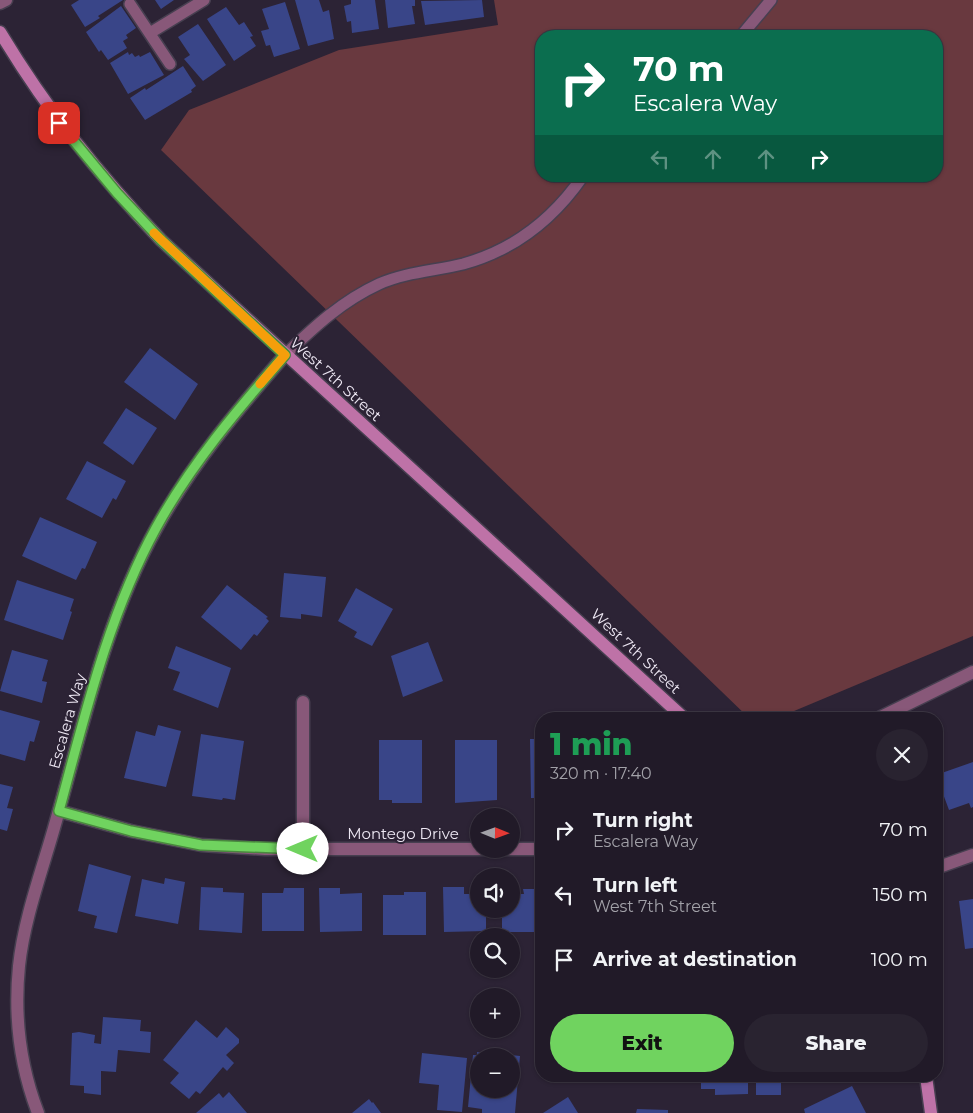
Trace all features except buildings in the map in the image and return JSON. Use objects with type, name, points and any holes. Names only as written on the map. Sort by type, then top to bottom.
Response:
[{"type":"main road","name":"West 7th Street","points":[[0,32],[59,123],[129,207],[161,240],[677,712]]},
{"type":"main road","points":[[927,1082],[931,1113]]},
{"type":"street","points":[[0,3],[6,0]]},
{"type":"street","name":"Escalera Way","points":[[38,1113],[31,1094],[22,1055],[18,1015],[20,965],[28,924],[95,680],[120,607],[156,528],[196,465],[249,396],[285,355]]},
{"type":"street","points":[[891,712],[973,672]]},
{"type":"street","points":[[303,702],[303,849]]},
{"type":"street","name":"Montego Drive","points":[[59,811],[131,831],[201,845],[303,849],[535,849]]},
{"type":"street","points":[[943,866],[973,855]]},
{"type":"lane","points":[[150,33],[204,0]]},
{"type":"lane","points":[[746,30],[771,0]]},
{"type":"lane","points":[[130,4],[170,64]]},
{"type":"lane","points":[[285,355],[323,319],[348,299],[380,283],[414,273],[463,264],[493,254],[521,239],[546,220],[571,194],[579,182]]},
{"type":"shaded area","points":[[494,0],[973,0],[973,636],[792,712],[743,712],[161,150],[189,110],[339,50],[498,25]]},
{"type":"slow traffic","points":[[154,233],[285,355],[260,384]]},
{"type":"route","points":[[59,123],[94,167],[161,240],[285,355],[249,396],[196,465],[156,528],[120,607],[95,680],[59,811],[131,831],[201,845],[303,849]]}]
